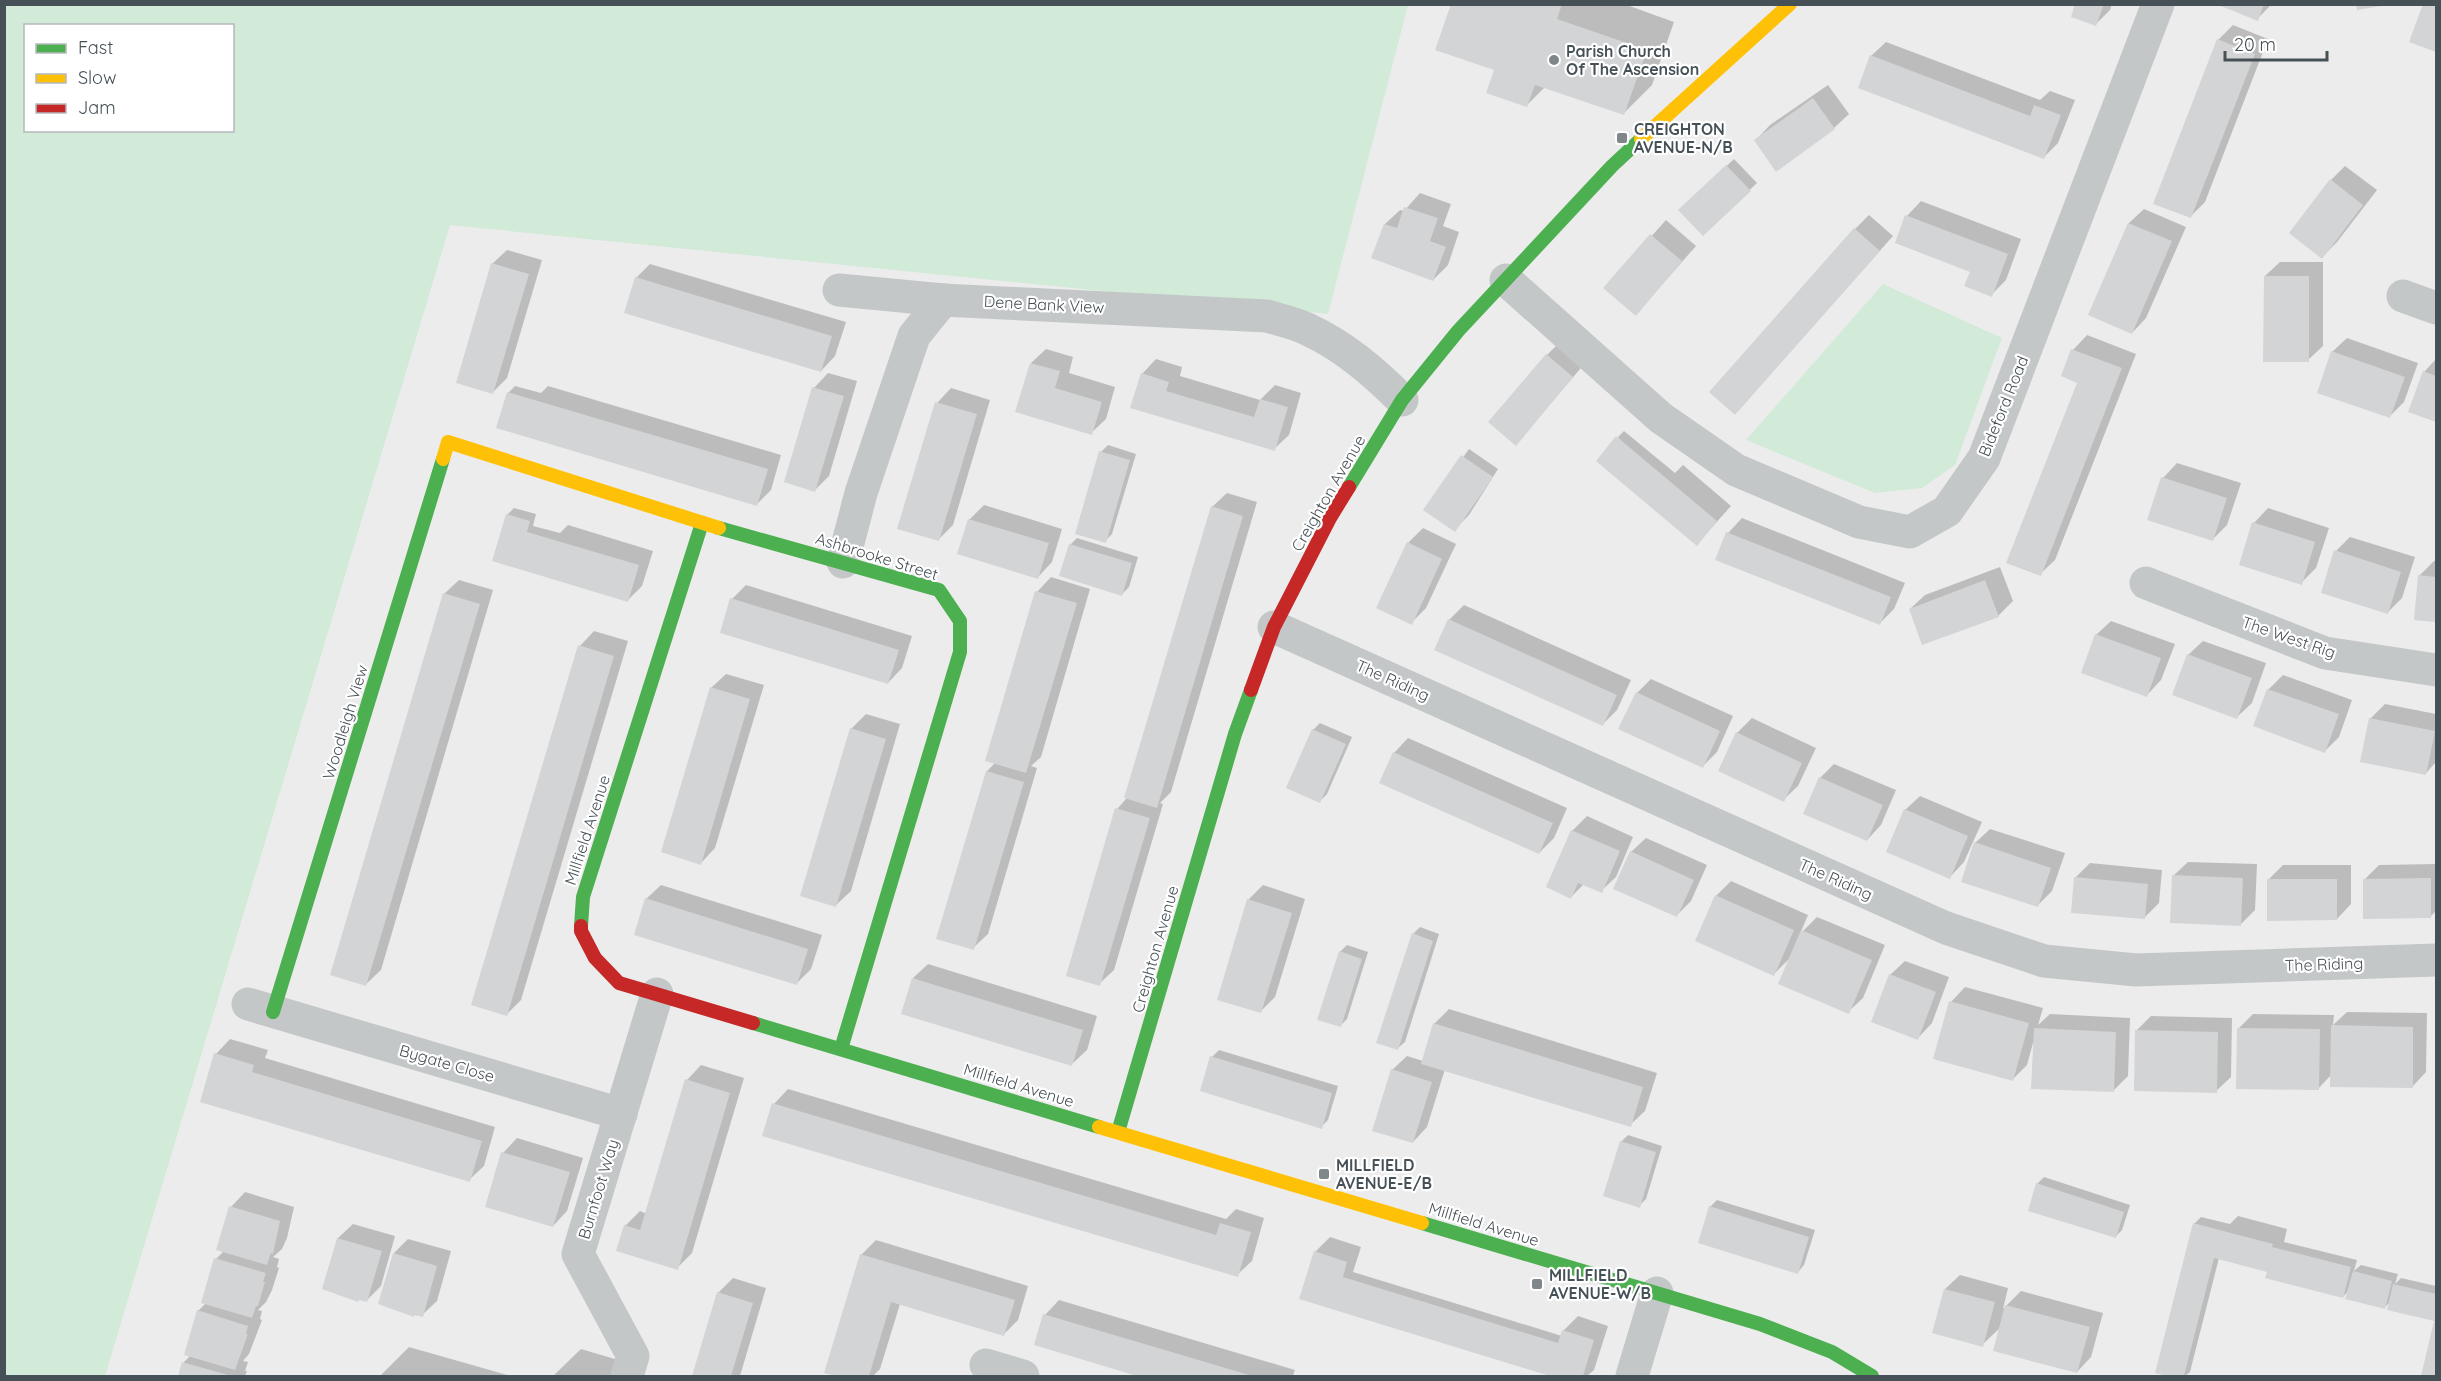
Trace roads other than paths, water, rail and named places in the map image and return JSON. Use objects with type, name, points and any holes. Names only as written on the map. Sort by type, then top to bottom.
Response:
[{"type":"street","name":"Creighton Avenue","points":[[1118,1132],[1235,734],[1274,627],[1330,518],[1402,400],[1458,331],[1612,166],[1790,4]]},
{"type":"street","name":"Bideford Road","points":[[1506,280],[1661,418],[1736,470],[1859,522],[1910,532],[1947,511],[1984,458],[2158,4]]},
{"type":"street","name":"Dene Bank View","points":[[839,290],[943,300],[1267,316],[1306,328],[1340,347],[1377,375],[1402,400]]},
{"type":"street","points":[[2403,296],[2436,308]]},
{"type":"street","points":[[843,562],[861,493],[914,336],[943,300]]},
{"type":"street","name":"Ashbrooke Street","points":[[448,442],[702,523],[939,590],[960,621],[960,652],[841,1049]]},
{"type":"street","name":"Woodleigh View","points":[[260,1008],[448,442]]},
{"type":"street","name":"Millfield Avenue","points":[[702,523],[583,897],[581,931],[595,958],[619,983],[1760,1324],[1818,1344],[1848,1359],[1872,1377]]},
{"type":"street","name":"The West Rig","points":[[2146,583],[2325,652],[2436,670]]},
{"type":"street","name":"The Riding","points":[[1274,627],[1946,928],[2044,961],[2136,970],[2436,960]]},
{"type":"street","name":"Burnfoot Way","points":[[627,1377],[633,1356],[578,1254],[657,994]]},
{"type":"street","name":"Bygate Close","points":[[260,1008],[621,1114]]},
{"type":"street","points":[[1632,1377],[1658,1293]]},
{"type":"street","points":[[986,1365],[1023,1377]]},
{"type":"place","name":"Parish Church Of The Ascension","points":[[1554,60]]},
{"type":"place","name":"CREIGHTON AVENUE-N/B","points":[[1622,138]]},
{"type":"place","name":"MILLFIELD AVENUE-E/B","points":[[1324,1174]]},
{"type":"place","name":"MILLFIELD AVENUE-W/B","points":[[1537,1284]]}]
